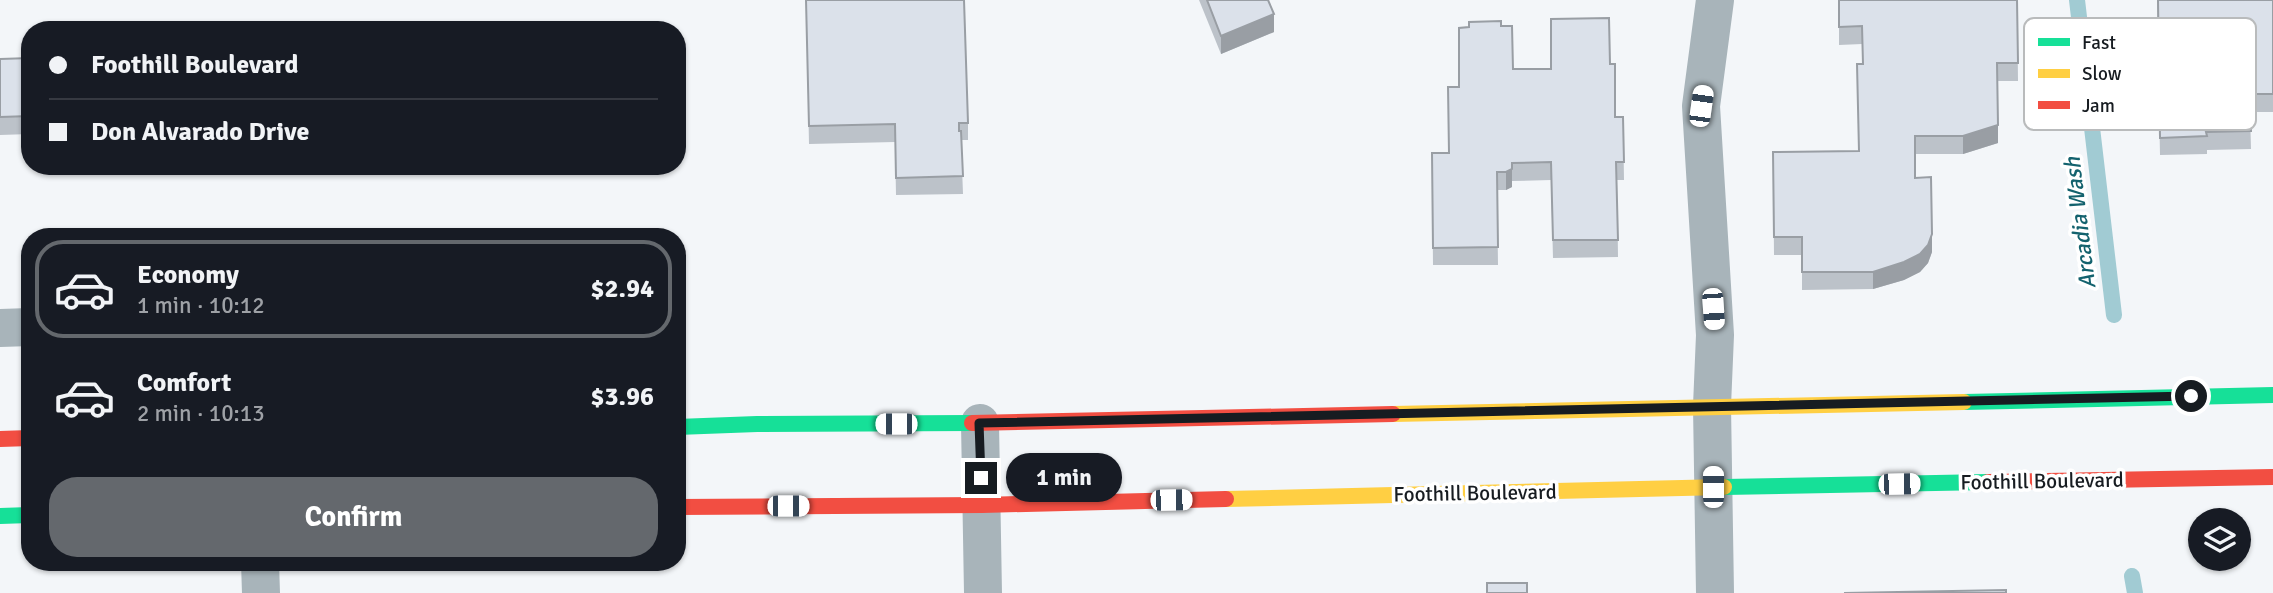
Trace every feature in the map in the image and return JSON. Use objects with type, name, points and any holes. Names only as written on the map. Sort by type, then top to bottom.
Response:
[{"type":"main road","points":[[686,427],[979,423],[2273,395]]},
{"type":"main road","points":[[0,439],[21,438]]},
{"type":"main road","name":"Foothill Boulevard","points":[[686,506],[982,505],[1713,487],[2273,477]]},
{"type":"main road","points":[[0,516],[21,515]]},
{"type":"street","points":[[1715,0],[1701,106],[1715,335],[1712,406],[1715,593]]},
{"type":"street","points":[[0,328],[21,327]]},
{"type":"street","points":[[979,423],[983,593]]},
{"type":"street","points":[[260,571],[261,593]]},
{"type":"building","points":[[806,0],[964,0],[968,123],[959,123],[963,176],[896,178],[895,124],[809,126]]},
{"type":"building","points":[[1207,0],[1268,0],[1274,14],[1221,36]]},
{"type":"building","points":[[1839,0],[2017,0],[2018,63],[1997,63],[1998,125],[1963,136],[1915,136],[1915,178],[1931,177],[1932,234],[1928,245],[1920,254],[1873,272],[1802,272],[1802,237],[1774,237],[1773,152],[1859,151],[1857,64],[1863,64],[1862,26],[1839,27]]},
{"type":"building","points":[[2158,0],[2273,0],[2273,94],[2256,94],[2256,18],[2158,18]]},
{"type":"building","points":[[1609,18],[1610,64],[1615,64],[1615,117],[1623,117],[1624,162],[1616,162],[1618,240],[1553,240],[1551,162],[1512,163],[1512,169],[1497,172],[1498,247],[1433,248],[1432,153],[1449,153],[1448,87],[1459,87],[1459,28],[1469,27],[1469,22],[1501,21],[1501,26],[1512,26],[1513,69],[1551,69],[1551,19]]},
{"type":"building","points":[[21,58],[21,116],[0,117],[0,59]]},
{"type":"building","points":[[2160,130],[2251,130],[2206,132],[2207,136],[2160,138]]},
{"type":"building","points":[[1487,583],[1527,583],[1527,593],[1487,593]]},
{"type":"building","points":[[2006,590],[2006,593],[1844,593]]},
{"type":"waterway","name":"Arcadia Wash","points":[[2077,0],[2079,18]]},
{"type":"waterway","name":"Arcadia Wash","points":[[2092,130],[2114,315]]},
{"type":"waterway","points":[[2132,576],[2135,593]]},
{"type":"traffic: fast","points":[[1964,402],[2273,395]]},
{"type":"traffic: fast","points":[[686,427],[972,423]]},
{"type":"traffic: fast","points":[[1724,487],[1988,482]]},
{"type":"traffic: fast","points":[[0,516],[21,515]]},
{"type":"traffic: slow","points":[[1393,414],[1964,402]]},
{"type":"traffic: slow","points":[[1226,499],[1724,487]]},
{"type":"traffic: jam","points":[[972,423],[1393,414]]},
{"type":"traffic: jam","points":[[0,439],[21,438]]},
{"type":"traffic: jam","points":[[1988,482],[2273,477]]},
{"type":"traffic: jam","points":[[686,507],[982,505],[1226,499]]},
{"type":"route","points":[[981,478],[979,423],[2191,396]]}]
